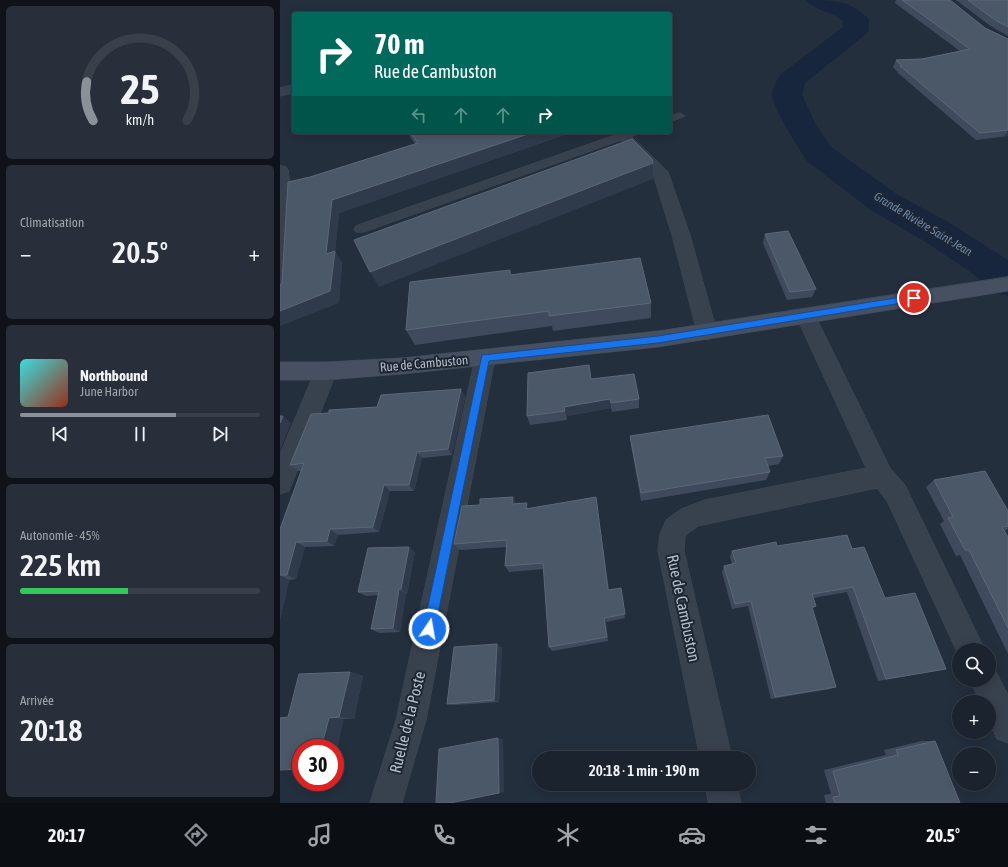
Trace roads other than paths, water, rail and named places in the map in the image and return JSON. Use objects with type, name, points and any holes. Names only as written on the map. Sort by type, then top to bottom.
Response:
[{"type":"main road","name":"Rue de Cambuston","points":[[280,371],[326,371],[485,358],[658,339],[961,290],[1008,284]]},
{"type":"street","points":[[280,92],[292,89]]},
{"type":"street","points":[[629,134],[660,172],[681,235],[707,332]]},
{"type":"street","points":[[280,170],[285,199],[280,294]]},
{"type":"street","points":[[806,316],[882,476],[896,493],[968,643]]},
{"type":"street","name":"Ruelle de la Poste","points":[[386,803],[411,720],[485,358]]},
{"type":"street","points":[[280,483],[326,371]]},
{"type":"street","name":"Rue de Cambuston","points":[[714,751],[671,551],[671,537],[675,526],[688,518],[705,512],[882,476]]},
{"type":"street","points":[[988,687],[1008,728]]},
{"type":"street","points":[[722,791],[725,803]]},
{"type":"lane","points":[[672,118],[680,116]]},
{"type":"lane","points":[[360,229],[629,134]]},
{"type":"waterway","name":"Grande Rivière Saint-Jean","points":[[818,0],[844,10],[856,20],[856,30],[791,80],[787,95],[799,123],[819,154],[885,203],[937,232],[986,263],[1008,282]]}]
